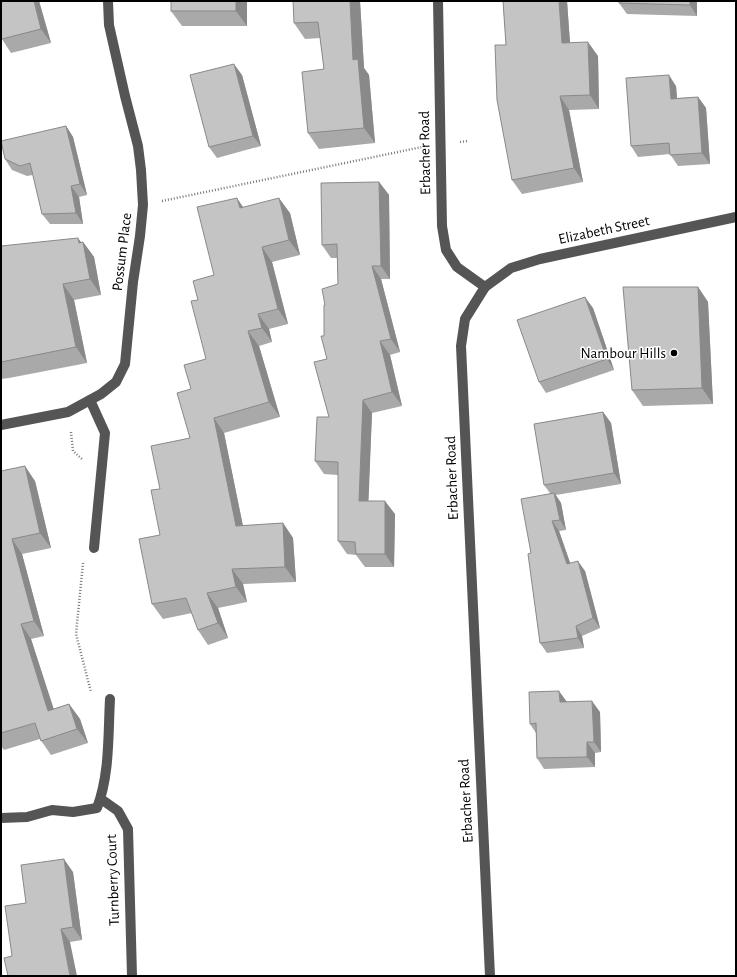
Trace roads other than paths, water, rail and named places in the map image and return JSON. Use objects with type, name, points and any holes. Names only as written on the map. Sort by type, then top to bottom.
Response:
[{"type":"street","name":"Possum Place","points":[[1,425],[68,412],[90,400],[116,382],[125,364],[143,205],[138,146],[125,96],[110,25],[108,1]]},
{"type":"street","name":"Erbacher Road","points":[[438,1],[442,226],[446,250],[457,267],[484,287],[465,319],[461,346],[490,976]]},
{"type":"street","name":"Elizabeth Street","points":[[484,287],[511,268],[540,259],[736,216]]},
{"type":"street","points":[[90,400],[105,433],[94,548]]},
{"type":"street","points":[[1,818],[27,817],[52,810],[73,812],[97,808],[101,799],[106,773],[110,699]]},
{"type":"street","name":"Turnberry Court","points":[[101,799],[118,811],[128,829],[132,976]]},
{"type":"place","name":"Nambour Hills","points":[[674,353]]}]
